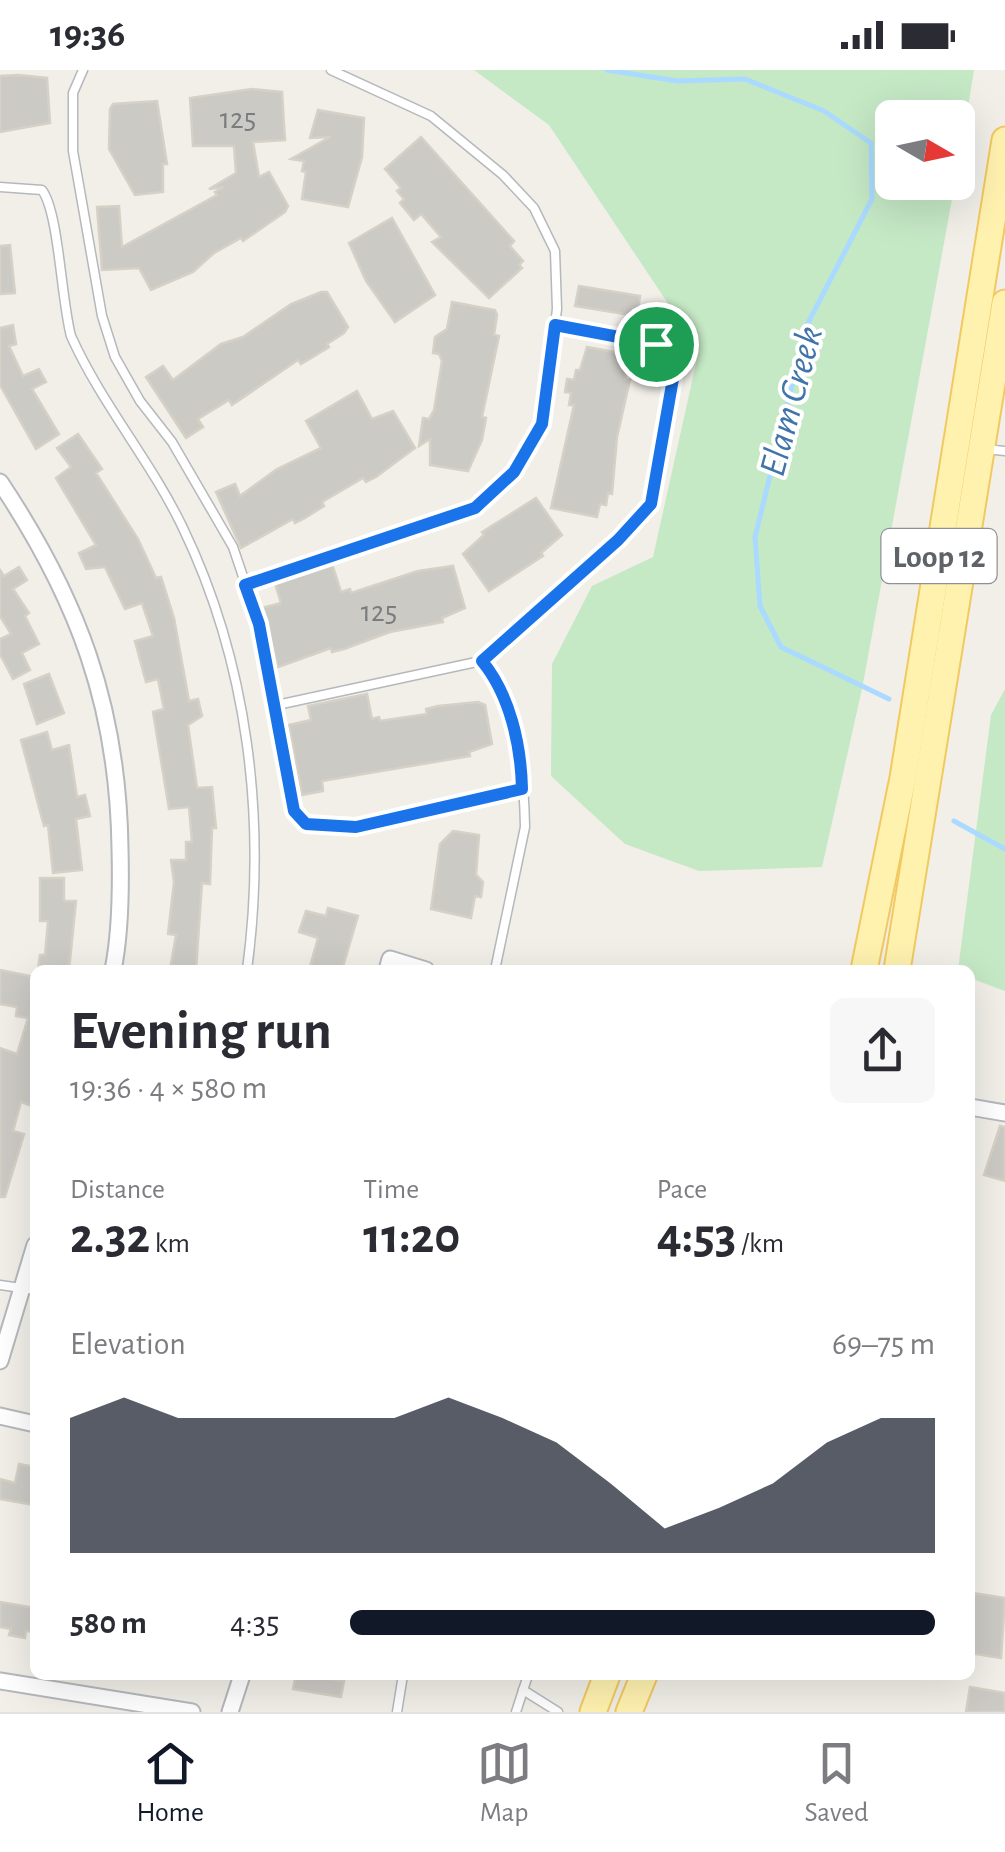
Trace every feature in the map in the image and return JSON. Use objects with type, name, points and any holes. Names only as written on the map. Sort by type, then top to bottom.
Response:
[{"type":"main road","name":"Loop 12","points":[[865,965],[903,778],[1005,140]]},
{"type":"main road","name":"Loop 12","points":[[898,965],[993,450],[1005,303]]},
{"type":"main road","points":[[593,1712],[605,1680]]},
{"type":"main road","points":[[630,1712],[642,1680]]},
{"type":"street","points":[[0,482],[61,582],[91,654],[110,728],[120,796],[121,874],[112,965]]},
{"type":"street","points":[[975,1108],[1005,1113]]},
{"type":"street","points":[[0,1361],[28,1289]]},
{"type":"street","points":[[0,1416],[30,1423]]},
{"type":"street","points":[[230,1712],[240,1680]]},
{"type":"street","points":[[0,1681],[192,1712]]},
{"type":"lane","points":[[83,70],[73,93],[73,151],[102,316],[115,358],[140,401],[172,442],[233,547],[259,624],[294,811],[306,824],[356,827],[522,789]]},
{"type":"lane","points":[[245,585],[475,508],[514,472],[542,424],[555,325],[554,251],[534,208],[503,174],[431,116],[331,70]]},
{"type":"lane","points":[[0,187],[42,190],[53,205],[62,301],[71,336],[182,526],[215,606],[241,699],[255,818],[247,965]]},
{"type":"lane","points":[[276,705],[482,661],[618,540],[651,504],[674,373],[656,344],[555,325]]},
{"type":"lane","points":[[482,661],[498,684],[512,724],[525,828],[495,965]]},
{"type":"lane","points":[[0,1285],[28,1289]]},
{"type":"lane","points":[[396,1712],[401,1680]]},
{"type":"lane","points":[[516,1712],[526,1680]]},
{"type":"lane","points":[[523,1690],[558,1712]]},
{"type":"green space","points":[[474,70],[974,70],[969,100],[875,100],[875,200],[952,200],[862,689],[822,867],[699,871],[625,844],[551,776],[552,664],[592,586],[653,557],[699,350],[549,125]]},
{"type":"green space","points":[[1005,689],[1005,991],[975,980],[975,965],[959,965],[991,715]]},
{"type":"building","points":[[0,76],[47,78],[50,123],[0,132]]},
{"type":"building","points":[[252,89],[282,92],[285,140],[253,142],[259,177],[269,172],[288,206],[285,212],[243,241],[241,238],[214,253],[193,272],[151,290],[139,268],[102,270],[97,207],[119,206],[122,247],[217,195],[215,192],[224,187],[209,189],[236,173],[234,146],[193,146],[190,98]]},
{"type":"building","points":[[157,101],[167,164],[163,164],[163,192],[135,195],[109,149],[110,109],[113,104]]},
{"type":"building","points":[[318,110],[364,118],[362,157],[348,207],[302,199],[304,161],[291,159],[330,137],[310,138]]},
{"type":"building","points":[[421,137],[514,241],[510,246],[523,261],[519,265],[522,268],[489,298],[432,242],[441,237],[421,214],[414,220],[400,203],[404,199],[397,191],[401,188],[385,169]]},
{"type":"building","points":[[392,218],[435,295],[395,322],[366,281],[349,243]]},
{"type":"building","points":[[10,245],[15,293],[0,294],[0,246]]},
{"type":"building","points":[[579,286],[640,296],[637,316],[575,306]]},
{"type":"building","points":[[327,292],[348,327],[344,333],[327,344],[329,347],[301,364],[298,360],[232,405],[229,400],[198,419],[203,427],[186,438],[146,377],[163,366],[173,380],[221,344],[243,337],[291,304]]},
{"type":"building","points":[[452,302],[495,310],[494,335],[499,336],[482,417],[486,418],[482,440],[468,471],[430,465],[430,439],[419,446],[423,418],[429,419],[434,410],[442,361],[439,354],[433,353],[435,337],[447,329]]},
{"type":"building","points":[[13,325],[16,344],[9,346],[23,376],[39,369],[46,382],[32,389],[59,434],[36,449],[0,385],[0,328]]},
{"type":"building","points":[[587,347],[629,358],[625,379],[630,380],[617,437],[612,494],[608,493],[606,505],[600,504],[597,517],[551,508],[574,405],[569,405],[571,393],[565,392],[567,379],[574,380]]},
{"type":"building","points":[[357,391],[372,419],[393,411],[415,448],[376,477],[366,482],[363,478],[322,502],[324,506],[305,518],[295,523],[293,519],[241,548],[216,492],[235,484],[240,496],[277,469],[321,448],[306,421]]},
{"type":"building","points":[[78,434],[102,469],[96,473],[138,539],[156,578],[161,577],[174,618],[189,701],[198,699],[202,716],[188,725],[197,788],[212,787],[216,828],[212,828],[210,884],[202,883],[196,965],[171,965],[176,935],[168,934],[174,882],[171,860],[186,860],[186,842],[192,842],[189,807],[169,809],[153,712],[164,709],[158,679],[146,682],[135,641],[153,636],[142,603],[125,609],[105,567],[86,569],[79,553],[96,545],[56,478],[71,467],[57,448]]},
{"type":"building","points":[[536,498],[562,535],[541,553],[543,556],[489,591],[463,554],[484,535],[482,532]]},
{"type":"building","points":[[332,564],[341,592],[350,589],[351,593],[418,571],[453,566],[465,608],[442,618],[443,622],[390,632],[332,652],[331,648],[278,667],[262,608],[281,603],[275,583]]},
{"type":"building","points":[[19,567],[27,580],[13,589],[29,613],[25,616],[39,644],[22,653],[30,670],[13,679],[0,654],[0,639],[11,634],[0,616],[0,570],[4,576]]},
{"type":"building","points":[[49,674],[64,713],[37,724],[24,684]]},
{"type":"building","points":[[367,694],[372,719],[379,717],[380,721],[427,714],[426,709],[438,706],[478,702],[485,705],[492,744],[469,752],[470,756],[322,781],[323,791],[302,795],[289,725],[311,720],[308,706]]},
{"type":"building","points":[[47,732],[52,750],[69,745],[77,797],[85,795],[90,816],[76,819],[82,870],[53,873],[48,825],[44,826],[21,740]]},
{"type":"building","points":[[453,831],[479,835],[476,875],[483,882],[481,897],[475,896],[471,918],[431,909],[440,844]]},
{"type":"building","points":[[40,878],[64,878],[64,901],[76,901],[70,965],[39,965],[40,955],[45,955],[48,921],[40,921]]},
{"type":"building","points":[[328,908],[358,916],[343,965],[310,965],[318,938],[299,932],[306,911],[326,916]]},
{"type":"building","points":[[0,970],[30,976],[30,1105],[21,1102],[13,1131],[24,1134],[5,1197],[0,1197],[0,1048],[17,1054],[28,1018],[16,1016],[17,1007],[0,1004]]},
{"type":"building","points":[[1000,1126],[1005,1127],[1005,1181],[984,1175]]},
{"type":"building","points":[[19,1464],[30,1466],[30,1504],[0,1499],[0,1479],[15,1483]]},
{"type":"building","points":[[975,1593],[1005,1598],[1001,1658],[975,1654]]},
{"type":"building","points":[[0,1602],[30,1607],[30,1631],[26,1631],[25,1638],[9,1635],[11,1629],[0,1627]]},
{"type":"building","points":[[295,1680],[344,1681],[341,1697],[293,1689]]},
{"type":"building","points":[[970,1687],[1005,1693],[1005,1712],[966,1712]]},
{"type":"waterway","name":"Elam Creek","points":[[607,70],[677,81],[745,79],[824,111],[871,143],[872,199],[807,325],[755,537],[760,606],[781,647],[889,699]]},
{"type":"waterway","name":"Elam Creek","points":[[954,821],[1005,849]]},
{"type":"route","points":[[555,325],[656,344],[674,373],[651,504],[618,540],[534,610],[482,661],[498,684],[512,724],[521,760],[522,789],[356,827],[306,824],[294,811],[259,624],[245,585],[475,508],[514,472],[542,424],[555,325]]}]
